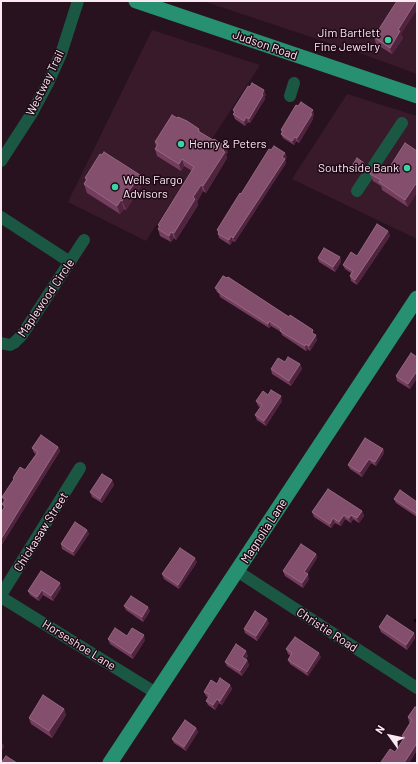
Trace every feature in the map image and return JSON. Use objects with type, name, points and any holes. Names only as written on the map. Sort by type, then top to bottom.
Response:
[{"type":"main road","name":"Judson Road","points":[[136,1],[417,96]]},
{"type":"main road","name":"Magnolia Lane","points":[[110,763],[417,298]]},
{"type":"street","name":"Westway Trail","points":[[1,161],[32,113],[48,83],[61,54],[78,1]]},
{"type":"street","points":[[290,96],[294,83]]},
{"type":"street","points":[[357,191],[402,123]]},
{"type":"street","points":[[1,217],[70,262]]},
{"type":"street","name":"Maplewood Circle","points":[[1,343],[10,345],[18,340],[84,240]]},
{"type":"street","name":"Chickasaw Street","points":[[1,596],[80,468]]},
{"type":"street","name":"Christie Road","points":[[237,571],[417,688]]},
{"type":"street","name":"Horseshoe Lane","points":[[1,596],[156,693]]},
{"type":"shaded area","points":[[203,1],[417,1],[417,74],[365,55]]},
{"type":"shaded area","points":[[152,30],[260,65],[146,241],[68,202]]},
{"type":"shaded area","points":[[347,94],[417,116],[417,239],[292,179]]},
{"type":"building","points":[[397,1],[416,1],[398,30],[400,31],[390,48],[374,37]]},
{"type":"building","points":[[252,83],[264,90],[263,95],[249,119],[246,117],[244,121],[233,114],[235,112],[233,110],[248,86],[250,87]]},
{"type":"building","points":[[301,102],[313,110],[297,138],[295,137],[292,141],[281,134],[283,131],[281,130],[296,105],[298,106]]},
{"type":"building","points":[[172,115],[187,121],[199,129],[198,131],[225,146],[223,151],[225,152],[203,186],[201,185],[193,197],[195,199],[174,233],[171,232],[169,236],[158,229],[160,226],[158,225],[194,167],[182,159],[179,164],[155,149],[158,144],[155,142]]},
{"type":"building","name":"Southside Bank","points":[[405,143],[417,151],[417,182],[405,200],[379,182],[381,180],[370,174],[375,166],[386,173]]},
{"type":"building","points":[[274,146],[285,153],[282,157],[285,159],[233,238],[231,236],[229,240],[218,234],[219,231],[217,230],[240,193],[241,194],[269,149],[271,150]]},
{"type":"building","name":"Wells Fargo Advisors","points":[[104,152],[140,175],[117,206],[84,184],[87,179],[85,178],[100,154],[102,155]]},
{"type":"building","points":[[357,158],[364,163],[359,171],[352,166]]},
{"type":"building","points":[[377,224],[388,231],[355,280],[350,276],[353,271],[343,265],[351,252],[357,256]]},
{"type":"building","points":[[324,248],[340,257],[333,267],[318,258]]},
{"type":"building","points":[[223,276],[228,277],[289,317],[290,315],[313,330],[312,333],[316,335],[309,346],[306,344],[305,346],[280,331],[281,329],[269,321],[268,324],[218,292],[219,290],[215,288]]},
{"type":"building","points":[[411,353],[417,357],[417,371],[408,384],[396,376]]},
{"type":"building","points":[[288,357],[300,364],[289,381],[271,369],[278,358],[285,362]]},
{"type":"building","points":[[271,390],[281,396],[264,421],[255,415],[262,405],[256,401],[263,391],[268,395]]},
{"type":"building","points":[[41,435],[58,447],[1,539],[1,513],[5,506],[2,504],[6,499],[2,497],[20,467],[25,470],[38,452],[32,448]]},
{"type":"building","points":[[365,438],[383,449],[375,462],[369,459],[360,472],[348,465]]},
{"type":"building","points":[[102,474],[112,480],[100,499],[90,492]]},
{"type":"building","points":[[328,489],[362,511],[357,518],[351,515],[349,518],[344,515],[339,522],[333,518],[330,524],[312,512]]},
{"type":"building","points":[[400,490],[417,502],[416,513],[394,499]]},
{"type":"building","points":[[75,522],[87,530],[73,552],[61,544]]},
{"type":"building","points":[[301,544],[316,554],[304,572],[308,574],[302,583],[283,571]]},
{"type":"building","points":[[180,548],[195,558],[178,585],[162,574]]},
{"type":"building","points":[[41,571],[60,583],[51,596],[42,590],[37,597],[28,591]]},
{"type":"building","points":[[131,596],[148,607],[142,617],[124,606]]},
{"type":"building","points":[[255,611],[267,619],[256,636],[244,629]]},
{"type":"building","points":[[387,615],[414,633],[406,645],[379,627]]},
{"type":"building","points":[[115,628],[127,636],[132,628],[144,635],[131,654],[108,639]]},
{"type":"building","points":[[295,637],[319,653],[307,672],[288,660],[292,653],[286,649]]},
{"type":"building","points":[[236,644],[246,651],[242,657],[247,660],[240,671],[225,662]]},
{"type":"building","points":[[220,678],[230,685],[220,701],[217,699],[213,705],[206,701],[210,695],[204,692],[211,680],[217,684]]},
{"type":"building","points":[[43,695],[64,709],[49,731],[29,718]]},
{"type":"building","points":[[415,707],[417,708],[417,743],[404,763],[381,762],[390,749],[395,752],[405,737],[402,736],[412,720],[408,717]]},
{"type":"building","points":[[185,720],[196,728],[184,747],[172,739]]},
{"type":"building","points":[[6,756],[17,763],[1,763]]},
{"type":"place","name":"Jim Bartlett Fine Jewelry","points":[[388,40]]},
{"type":"place","name":"Henry & Peters","points":[[181,144]]},
{"type":"place","name":"Southside Bank","points":[[407,168]]},
{"type":"place","name":"Wells Fargo Advisors","points":[[115,187]]}]
